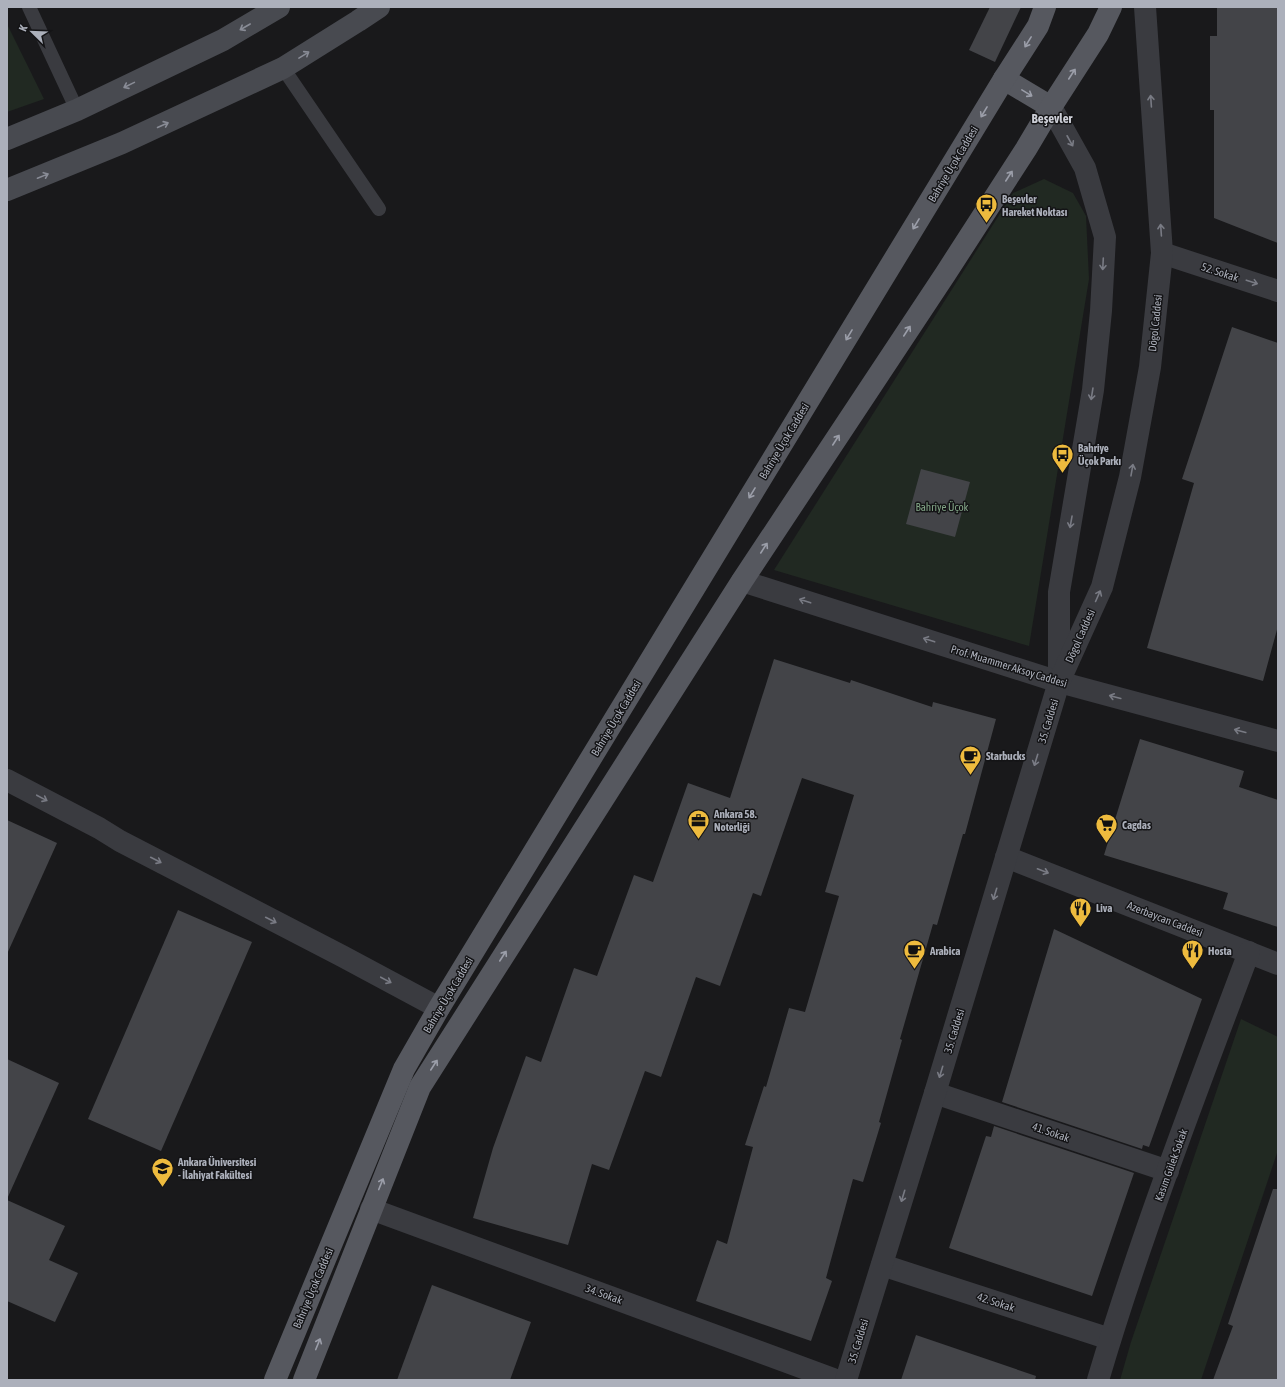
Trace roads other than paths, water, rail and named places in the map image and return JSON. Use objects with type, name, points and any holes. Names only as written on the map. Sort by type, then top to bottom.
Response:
[{"type":"main road","points":[[7,139],[77,110],[223,40],[279,7]]},
{"type":"main road","points":[[7,190],[122,143],[283,68],[379,7]]},
{"type":"main road","points":[[1045,7],[1038,26],[1004,79],[1051,107]]},
{"type":"main road","points":[[304,1380],[420,1086],[742,581],[946,273],[1098,34],[1111,7]]},
{"type":"main road","name":"Bahriye Üçok Caddesi","points":[[275,1380],[404,1069],[439,1008],[1004,79]]},
{"type":"street","name":"Dögol Caddesi","points":[[1060,682],[1102,587],[1130,477],[1150,367],[1162,253],[1145,7]]},
{"type":"street","name":"Dögol Caddesi","points":[[1051,107],[1085,168],[1105,237],[1101,311],[1093,390],[1059,592],[1060,682]]},
{"type":"street","name":"52. Sokak","points":[[1162,253],[1278,291]]},
{"type":"street","name":"Prof. Muammer Aksoy Caddesi","points":[[742,581],[1060,682],[1278,741]]},
{"type":"street","name":"35. Caddesi","points":[[846,1380],[1060,682]]},
{"type":"street","points":[[7,780],[99,828],[120,842],[342,956],[439,1008]]},
{"type":"street","name":"Azerbaycan Caddesi","points":[[1006,857],[1278,964]]},
{"type":"street","name":"Kasım Gülek Sokak","points":[[1098,1380],[1110,1339],[1168,1171],[1249,952]]},
{"type":"street","name":"41. Sokak","points":[[935,1093],[1168,1171]]},
{"type":"street","name":"34. Sokak","points":[[371,1209],[836,1380]]},
{"type":"street","name":"42. Sokak","points":[[882,1265],[1110,1339]]},
{"type":"lane","points":[[29,7],[77,110]]},
{"type":"lane","points":[[283,68],[379,209]]},
{"type":"place","name":"Beşevler Hareket Noktası","points":[[986,224]]},
{"type":"place","name":"Bahriye Üçok Parkı","points":[[1063,474]]},
{"type":"place","name":"Starbucks","points":[[970,776]]},
{"type":"place","name":"Ankara 58. Noterliği","points":[[699,840]]},
{"type":"place","name":"Cagdas","points":[[1107,844]]},
{"type":"place","name":"Liva","points":[[1080,928]]},
{"type":"place","name":"Arabica","points":[[915,970]]},
{"type":"place","name":"Hosta","points":[[1192,970]]},
{"type":"place","name":"Ankara Üniversitesi - İlahiyat Fakültesi","points":[[162,1188]]},
{"type":"district","name":"Beşevler","points":[[1052,118]]},
{"type":"park label","name":"Bahriye Üçok","points":[[942,507]]}]
